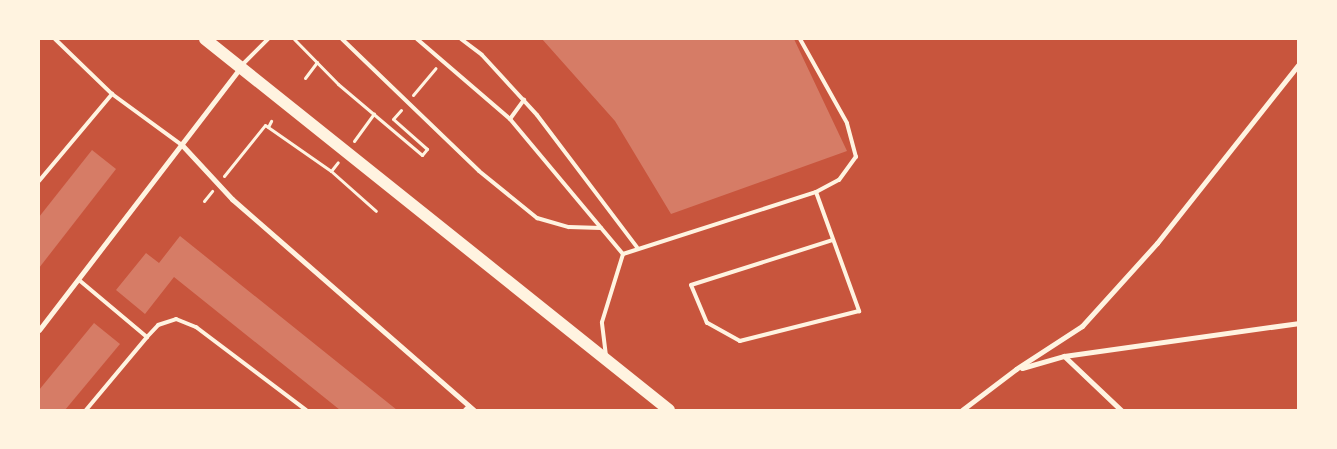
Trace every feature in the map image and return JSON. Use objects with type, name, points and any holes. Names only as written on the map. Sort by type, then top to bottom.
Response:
[{"type":"highway","points":[[205,39],[488,268],[607,358],[669,410]]},
{"type":"street","points":[[962,410],[1016,369],[1082,326],[1157,244],[1298,65]]},
{"type":"street","points":[[39,330],[240,67]]},
{"type":"street","points":[[182,145],[217,184],[469,409]]},
{"type":"street","points":[[1016,369],[1064,356],[1298,323]]},
{"type":"street","points":[[1064,356],[1121,410]]},
{"type":"lane","points":[[55,39],[112,94],[182,145]]},
{"type":"lane","points":[[240,67],[268,39]]},
{"type":"lane","points":[[342,39],[406,103],[479,171],[537,218],[569,227],[601,228]]},
{"type":"lane","points":[[417,39],[510,119],[623,254]]},
{"type":"lane","points":[[461,39],[482,56],[524,100],[637,247]]},
{"type":"lane","points":[[607,358],[602,322],[617,266],[623,254],[637,247],[816,192],[839,180],[856,157],[847,123],[800,39]]},
{"type":"lane","points":[[39,180],[112,94]]},
{"type":"lane","points":[[510,119],[524,100]]},
{"type":"lane","points":[[816,192],[859,311],[740,341],[707,323],[691,285],[833,240]]},
{"type":"lane","points":[[79,280],[147,338]]},
{"type":"lane","points":[[86,410],[158,324],[176,319],[196,327],[306,410]]},
{"type":"path","points":[[294,39],[317,62],[422,154],[427,149],[393,119],[442,60]]},
{"type":"path","points":[[305,78],[317,62]]},
{"type":"path","points":[[268,127],[271,121]]},
{"type":"path","points":[[204,201],[265,125],[331,171],[376,211]]},
{"type":"building","points":[[542,39],[794,39],[847,151],[671,214],[615,121]]},
{"type":"building","points":[[92,150],[116,169],[39,268],[39,217]]},
{"type":"building","points":[[180,236],[397,410],[340,410],[174,277],[145,314],[116,290],[146,253],[159,263]]},
{"type":"building","points":[[94,323],[120,344],[65,410],[39,410],[39,390]]}]
